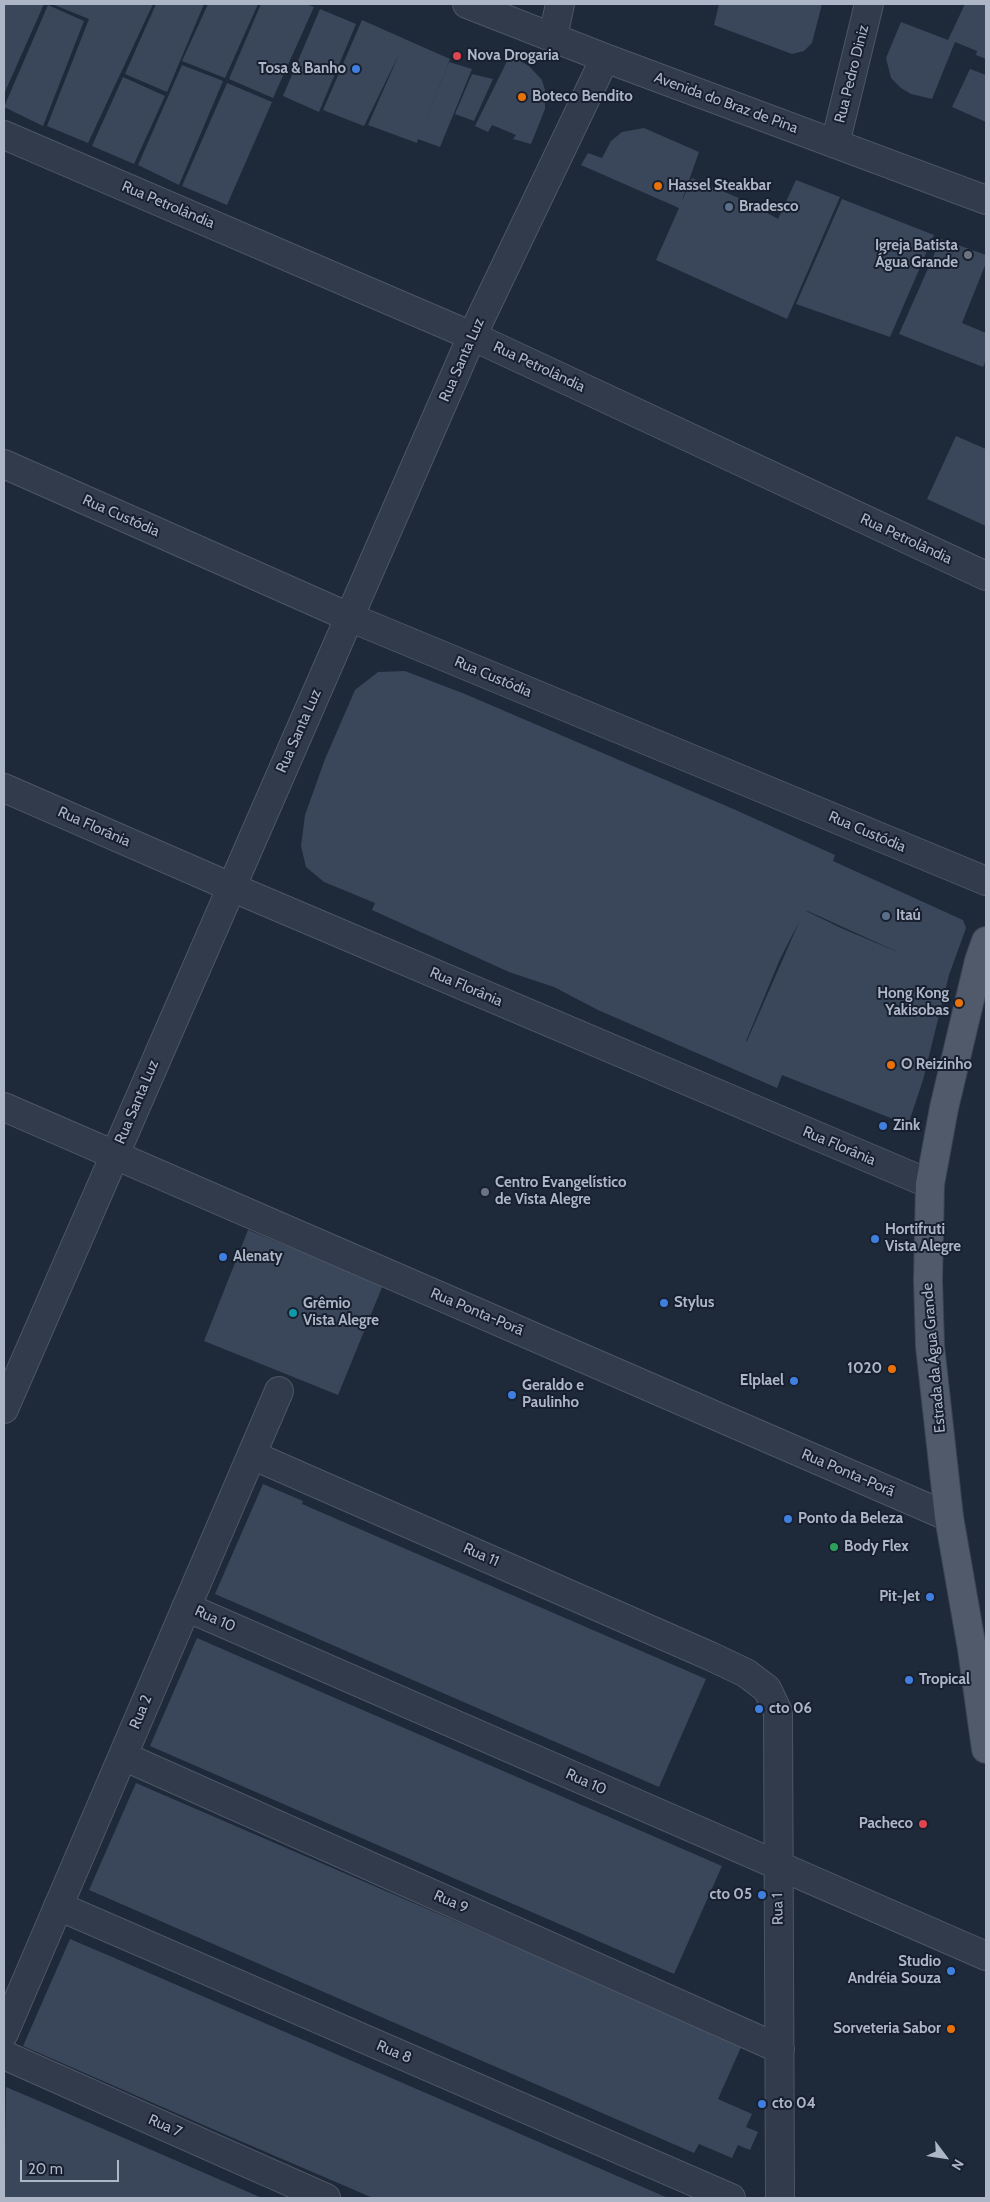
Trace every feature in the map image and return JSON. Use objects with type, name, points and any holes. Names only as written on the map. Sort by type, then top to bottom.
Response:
[{"type":"main road","name":"Estrada da Água Grande","points":[[986,941],[979,961],[944,1108],[930,1184],[928,1280],[930,1346],[950,1517],[986,1749]]},
{"type":"street","name":"Avenida do Braz de Pina","points":[[467,4],[605,58],[986,200]]},
{"type":"street","points":[[553,37],[560,4]]},
{"type":"street","name":"Rua Pedro Diniz","points":[[835,144],[869,4]]},
{"type":"street","name":"Rua Santa Luz","points":[[4,1409],[472,336],[605,58]]},
{"type":"street","name":"Rua Petrolândia","points":[[4,135],[472,336],[986,576]]},
{"type":"street","name":"Rua Custódia","points":[[4,464],[349,617],[986,881]]},
{"type":"street","name":"Rua Florânia","points":[[4,788],[231,887],[930,1184]]},
{"type":"street","name":"Rua Ponta-Porã","points":[[4,1107],[950,1517]]},
{"type":"street","name":"Rua 2","points":[[4,2033],[279,1391]]},
{"type":"street","name":"Rua 11","points":[[252,1455],[710,1656]]},
{"type":"street","name":"Rua 10","points":[[186,1607],[986,1956]]},
{"type":"street","name":"Rua 1","points":[[710,1656],[746,1673],[768,1689],[778,1712],[777,1865],[780,2198]]},
{"type":"street","name":"Rua 9","points":[[123,1756],[780,2049]]},
{"type":"street","name":"Rua 8","points":[[58,1906],[731,2198]]},
{"type":"street","name":"Rua 7","points":[[4,2055],[326,2198]]},
{"type":"building","points":[[4,4],[44,4],[4,94]]},
{"type":"building","points":[[52,4],[153,4],[88,143],[47,126],[89,19]]},
{"type":"building","points":[[156,4],[204,4],[167,92],[125,74]]},
{"type":"building","points":[[208,4],[258,4],[225,78],[182,61]]},
{"type":"building","points":[[261,4],[306,4],[314,7],[273,98],[229,79]]},
{"type":"building","points":[[719,4],[822,4],[812,43],[804,51],[792,54],[714,25]]},
{"type":"building","points":[[965,4],[986,4],[986,59],[976,55],[977,51],[955,42],[932,99],[911,94],[901,88],[891,78],[886,58],[901,22],[948,40]]},
{"type":"building","points":[[48,5],[84,21],[43,126],[4,107]]},
{"type":"building","points":[[320,9],[356,24],[319,112],[283,96]]},
{"type":"building","points":[[362,20],[450,59],[421,132],[449,62],[472,69],[440,147],[418,139],[417,143],[368,125],[400,52],[364,126],[323,110]]},
{"type":"building","points":[[510,55],[529,66],[542,80],[545,90],[545,109],[531,144],[513,139],[516,135],[492,125],[488,132],[475,126]]},
{"type":"building","points":[[182,65],[223,81],[179,185],[138,165]]},
{"type":"building","points":[[970,69],[986,75],[986,122],[952,107]]},
{"type":"building","points":[[472,74],[493,79],[474,121],[455,114]]},
{"type":"building","points":[[123,77],[165,96],[134,164],[92,146]]},
{"type":"building","points":[[227,83],[272,102],[227,205],[182,186]]},
{"type":"building","points":[[644,128],[699,152],[681,203],[692,178],[748,202],[778,219],[796,180],[840,197],[787,319],[656,260],[679,208],[581,165],[588,153],[602,158],[611,141],[622,132]]},
{"type":"building","points":[[842,199],[934,235],[890,337],[796,304]]},
{"type":"building","points":[[941,239],[986,255],[986,263],[962,323],[986,333],[986,360],[983,367],[899,334]]},
{"type":"building","points":[[956,436],[986,449],[986,526],[927,499]]},
{"type":"building","points":[[405,671],[465,694],[738,811],[835,855],[833,861],[963,920],[966,928],[949,975],[923,1080],[908,1125],[782,1075],[777,1088],[598,1010],[554,987],[509,972],[372,910],[375,903],[324,882],[306,867],[301,846],[305,815],[325,759],[355,690],[378,672]],"holes":[[[804,910],[810,912],[902,954],[841,928]],[[800,920],[747,1041],[746,1041],[780,959]]]},
{"type":"building","name":"Grêmio Vista Alegre","points":[[248,1230],[383,1285],[338,1395],[204,1341]]},
{"type":"building","points":[[263,1484],[303,1501],[302,1504],[706,1679],[659,1787],[215,1594]]},
{"type":"building","points":[[197,1638],[722,1866],[674,1974],[150,1746]]},
{"type":"building","points":[[136,1783],[742,2045],[718,2099],[752,2114],[746,2127],[758,2132],[750,2150],[738,2145],[732,2158],[699,2144],[694,2153],[89,1890]]},
{"type":"building","points":[[70,1939],[668,2198],[373,2198],[224,2134],[23,2046]]},
{"type":"building","points":[[6,2087],[46,2104],[262,2198],[4,2198]]},
{"type":"place","name":"Nova Drogaria","points":[[457,56]]},
{"type":"place","name":"Tosa & Banho","points":[[356,69]]},
{"type":"place","name":"Boteco Bendito","points":[[522,97]]},
{"type":"place","name":"Hassel Steakbar","points":[[658,186]]},
{"type":"place","name":"Bradesco","points":[[729,207]]},
{"type":"place","name":"Igreja Batista Água Grande","points":[[968,255]]},
{"type":"place","name":"Itaú","points":[[886,916]]},
{"type":"place","name":"Hong Kong Yakisobas","points":[[959,1003]]},
{"type":"place","name":"O Reizinho","points":[[891,1065]]},
{"type":"place","name":"Zink","points":[[883,1126]]},
{"type":"place","name":"Centro Evangelístico de Vista Alegre","points":[[485,1192]]},
{"type":"place","name":"Hortifruti Vista Alegre","points":[[875,1239]]},
{"type":"place","name":"Alenaty","points":[[223,1257]]},
{"type":"place","name":"Stylus","points":[[664,1303]]},
{"type":"place","name":"Grêmio Vista Alegre","points":[[293,1313]]},
{"type":"place","name":"1020","points":[[892,1369]]},
{"type":"place","name":"Elplael","points":[[794,1381]]},
{"type":"place","name":"Geraldo e Paulinho","points":[[512,1395]]},
{"type":"place","name":"Ponto da Beleza","points":[[788,1519]]},
{"type":"place","name":"Body Flex","points":[[834,1547]]},
{"type":"place","name":"Pit-Jet","points":[[930,1597]]},
{"type":"place","name":"Tropical","points":[[909,1680]]},
{"type":"place","name":"cto 06","points":[[759,1709]]},
{"type":"place","name":"Pacheco","points":[[923,1824]]},
{"type":"place","name":"cto 05","points":[[762,1895]]},
{"type":"place","name":"Studio Andréia Souza","points":[[951,1971]]},
{"type":"place","name":"Sorveteria Sabor","points":[[951,2029]]},
{"type":"place","name":"cto 04","points":[[762,2104]]}]
